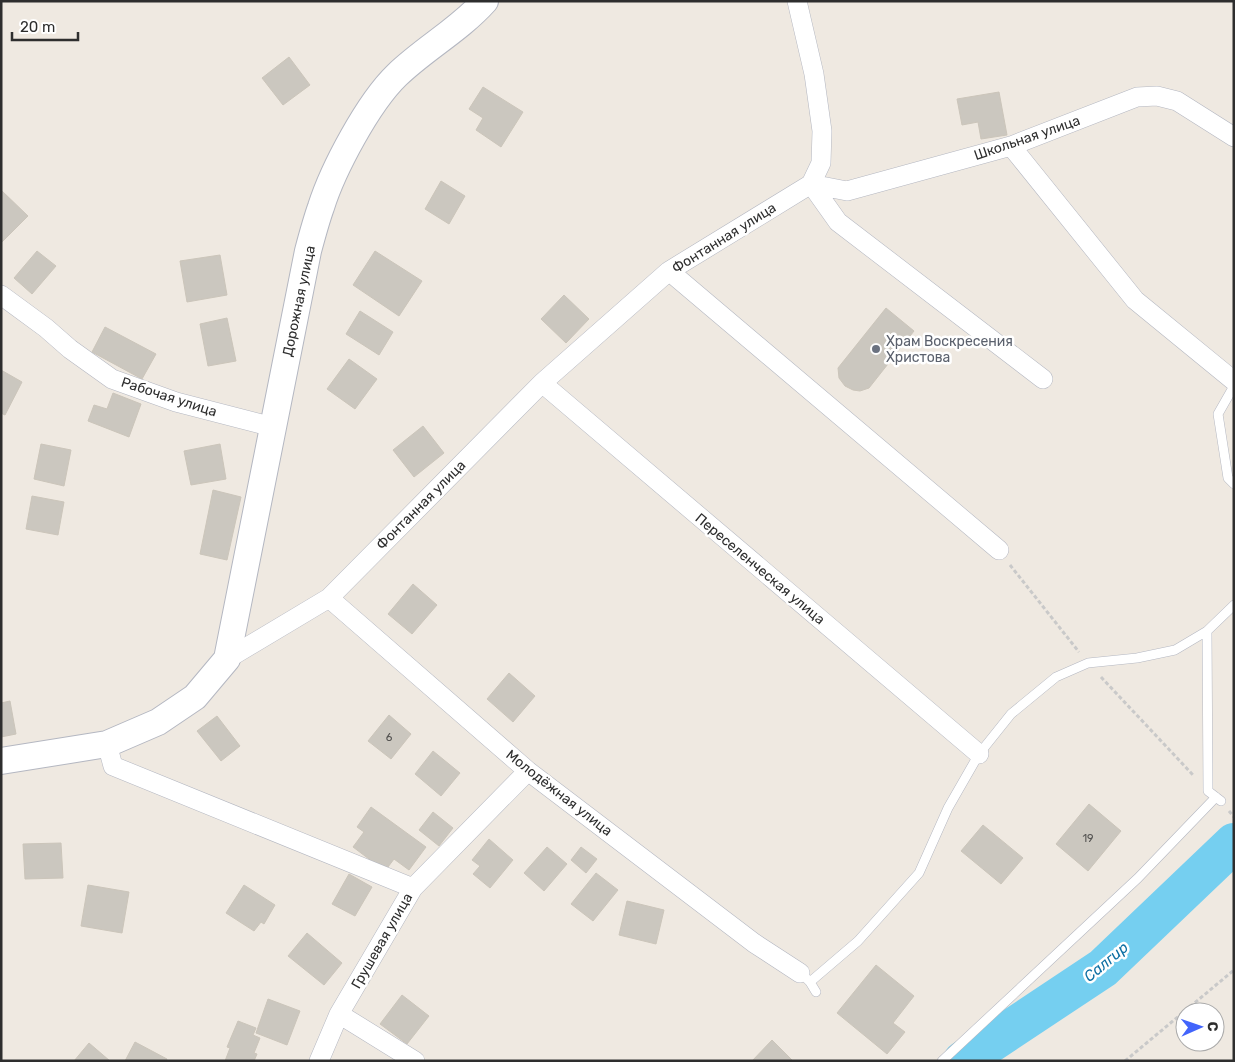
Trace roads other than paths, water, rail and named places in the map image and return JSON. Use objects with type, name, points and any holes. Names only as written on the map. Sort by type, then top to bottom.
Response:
[{"type":"main road","name":"Дорожная улица","points":[[227,659],[308,251],[321,206],[341,161],[370,108],[396,75],[471,16],[485,1]]},
{"type":"main road","name":"Фонтанная улица","points":[[1,761],[107,744],[158,722],[195,698],[227,659]]},
{"type":"street","points":[[797,1],[814,74],[822,131],[821,163],[811,184],[838,222],[1043,378]]},
{"type":"street","name":"Школьная улица","points":[[811,184],[847,191],[1011,146],[1136,97],[1157,96],[1177,101],[1234,137]]},
{"type":"street","points":[[1011,146],[1135,300],[1234,381]]},
{"type":"street","name":"Фонтанная улица","points":[[227,659],[329,598],[542,383],[669,271],[811,184]]},
{"type":"street","points":[[669,271],[999,550]]},
{"type":"street","name":"Рабочая улица","points":[[1,295],[46,328],[70,349],[112,378],[176,402],[273,427]]},
{"type":"street","name":"Переселенческая улица","points":[[542,383],[980,754]]},
{"type":"street","name":"Молодёжная улица","points":[[329,598],[528,771],[754,944],[805,977]]},
{"type":"street","points":[[107,744],[113,766],[413,888]]},
{"type":"street","name":"Грушевая улица","points":[[319,1061],[340,1014],[413,888],[528,771]]},
{"type":"street","points":[[340,1014],[415,1061]]},
{"type":"lane","points":[[1234,386],[1218,414],[1228,478],[1234,484]]},
{"type":"lane","points":[[816,992],[805,977],[858,941],[919,873],[948,808],[980,754],[1011,714],[1056,677],[1088,663],[1137,658],[1175,650],[1207,631],[1234,605]]},
{"type":"lane","points":[[942,1061],[1138,878],[1218,799],[1208,791],[1207,631]]},
{"type":"waterway","name":"Салгир","points":[[963,1061],[1103,968],[1234,843]]},
{"type":"place","name":"Храм Воскресения Христова","points":[[876,349]]}]
